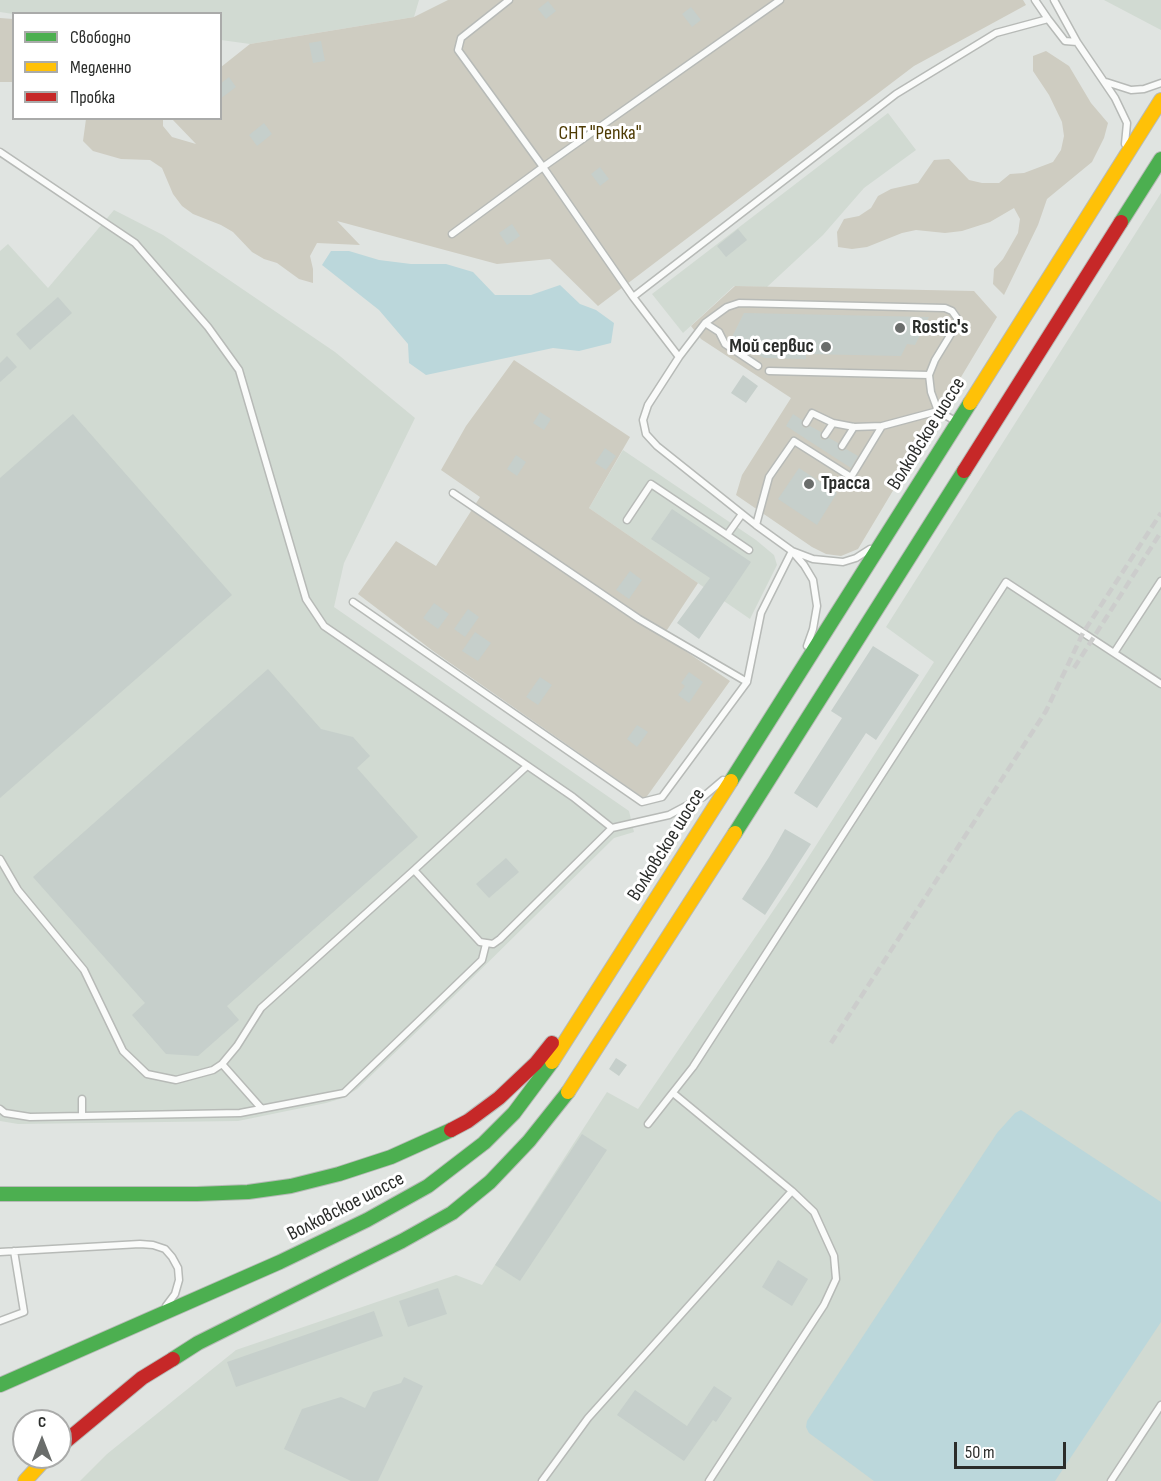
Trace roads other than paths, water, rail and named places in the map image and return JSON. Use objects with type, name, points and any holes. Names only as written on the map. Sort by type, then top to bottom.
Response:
[{"type":"main road","name":"Волковское шоссе","points":[[0,1385],[338,1234],[428,1186],[484,1143],[514,1113],[544,1074],[615,965],[1161,100]]},
{"type":"main road","points":[[72,1436],[142,1378],[198,1343],[402,1241],[452,1213],[490,1182],[529,1141],[573,1086],[687,910],[1161,159]]},
{"type":"main road","points":[[0,1194],[248,1192],[291,1186],[339,1174],[391,1157],[468,1122],[499,1098],[536,1063],[615,965]]},
{"type":"main road","points":[[25,1481],[36,1469]]},
{"type":"lane","points":[[509,0],[460,38],[458,50],[633,297],[679,357]]},
{"type":"lane","points":[[452,234],[780,0]]},
{"type":"lane","points":[[1035,0],[1065,41],[1077,42]]},
{"type":"lane","points":[[1054,0],[1077,42],[1123,111],[1127,123],[1127,134],[1119,166]]},
{"type":"lane","points":[[633,297],[897,94],[996,33],[1048,20]]},
{"type":"lane","points":[[1105,82],[1131,90],[1144,89],[1161,83]]},
{"type":"lane","points":[[0,152],[135,243],[208,327],[239,370],[306,599],[324,626],[573,797],[612,828]]},
{"type":"lane","points":[[797,676],[813,629],[817,606],[813,580],[792,551],[657,446],[646,434],[643,420],[648,405],[679,357],[705,323],[727,307],[739,303],[945,308],[952,311],[957,318],[957,324],[935,360],[929,375],[931,392],[938,411],[958,422]]},
{"type":"lane","points":[[705,323],[719,332],[725,344],[758,366]]},
{"type":"lane","points":[[769,371],[929,375]]},
{"type":"lane","points":[[806,423],[812,413],[833,423],[854,427],[882,426],[938,411]]},
{"type":"lane","points":[[825,435],[833,423]]},
{"type":"lane","points":[[794,441],[851,477],[882,426]]},
{"type":"lane","points":[[842,446],[854,427]]},
{"type":"lane","points":[[756,525],[769,477],[799,434]]},
{"type":"lane","points":[[814,453],[818,446]]},
{"type":"lane","points":[[831,464],[835,458]]},
{"type":"lane","points":[[627,520],[651,484],[749,550]]},
{"type":"lane","points":[[453,493],[639,619],[747,682]]},
{"type":"lane","points":[[727,535],[742,514]]},
{"type":"lane","points":[[792,551],[813,559],[843,562],[856,558],[871,549],[887,533]]},
{"type":"lane","points":[[353,602],[642,802],[662,797],[747,682],[760,613],[792,551]]},
{"type":"lane","points":[[1114,653],[1161,581]]},
{"type":"lane","points":[[648,1124],[693,1067],[1006,582],[1161,684]]},
{"type":"lane","points":[[414,870],[480,942],[492,944],[500,939],[612,828],[669,815],[703,797],[741,764]]},
{"type":"lane","points":[[0,859],[18,890],[84,970],[123,1051],[147,1074],[176,1080],[213,1070],[222,1064],[237,1046],[261,1008],[527,766]]},
{"type":"lane","points":[[0,1109],[5,1113],[30,1116],[240,1113],[344,1092],[482,960],[486,944]]},
{"type":"lane","points":[[222,1064],[261,1108]]},
{"type":"lane","points":[[673,1092],[814,1212],[834,1256],[836,1279],[824,1305],[709,1481]]},
{"type":"lane","points":[[82,1099],[82,1116]]},
{"type":"lane","points":[[542,1481],[588,1418],[792,1191]]},
{"type":"lane","points":[[0,1252],[140,1244],[165,1249],[178,1268],[179,1280],[175,1294],[167,1305],[149,1319]]},
{"type":"lane","points":[[0,1321],[24,1312],[14,1251]]},
{"type":"lane","points":[[1111,1481],[1161,1405]]},
{"type":"water","points":[[331,251],[349,251],[379,260],[411,264],[446,264],[473,272],[495,295],[531,295],[560,285],[580,304],[596,310],[614,323],[611,343],[579,351],[553,348],[426,375],[409,363],[408,344],[379,310],[322,265]]},
{"type":"water","points":[[1021,1110],[1161,1202],[1161,1322],[1055,1481],[874,1481],[809,1433],[806,1427],[807,1421],[997,1133],[1015,1113]]},
{"type":"railway","points":[[831,1043],[1046,711],[1083,633],[1161,513]]},
{"type":"railway","points":[[1074,668],[1161,532]]},
{"type":"place","name":"Rostic's","points":[[900,328]]},
{"type":"place","name":"Мой сервис","points":[[826,347]]},
{"type":"place","name":"Трасса","points":[[809,484]]},
{"type":"park label","name":"СНТ \"Репка\"","points":[[600,134]]}]
